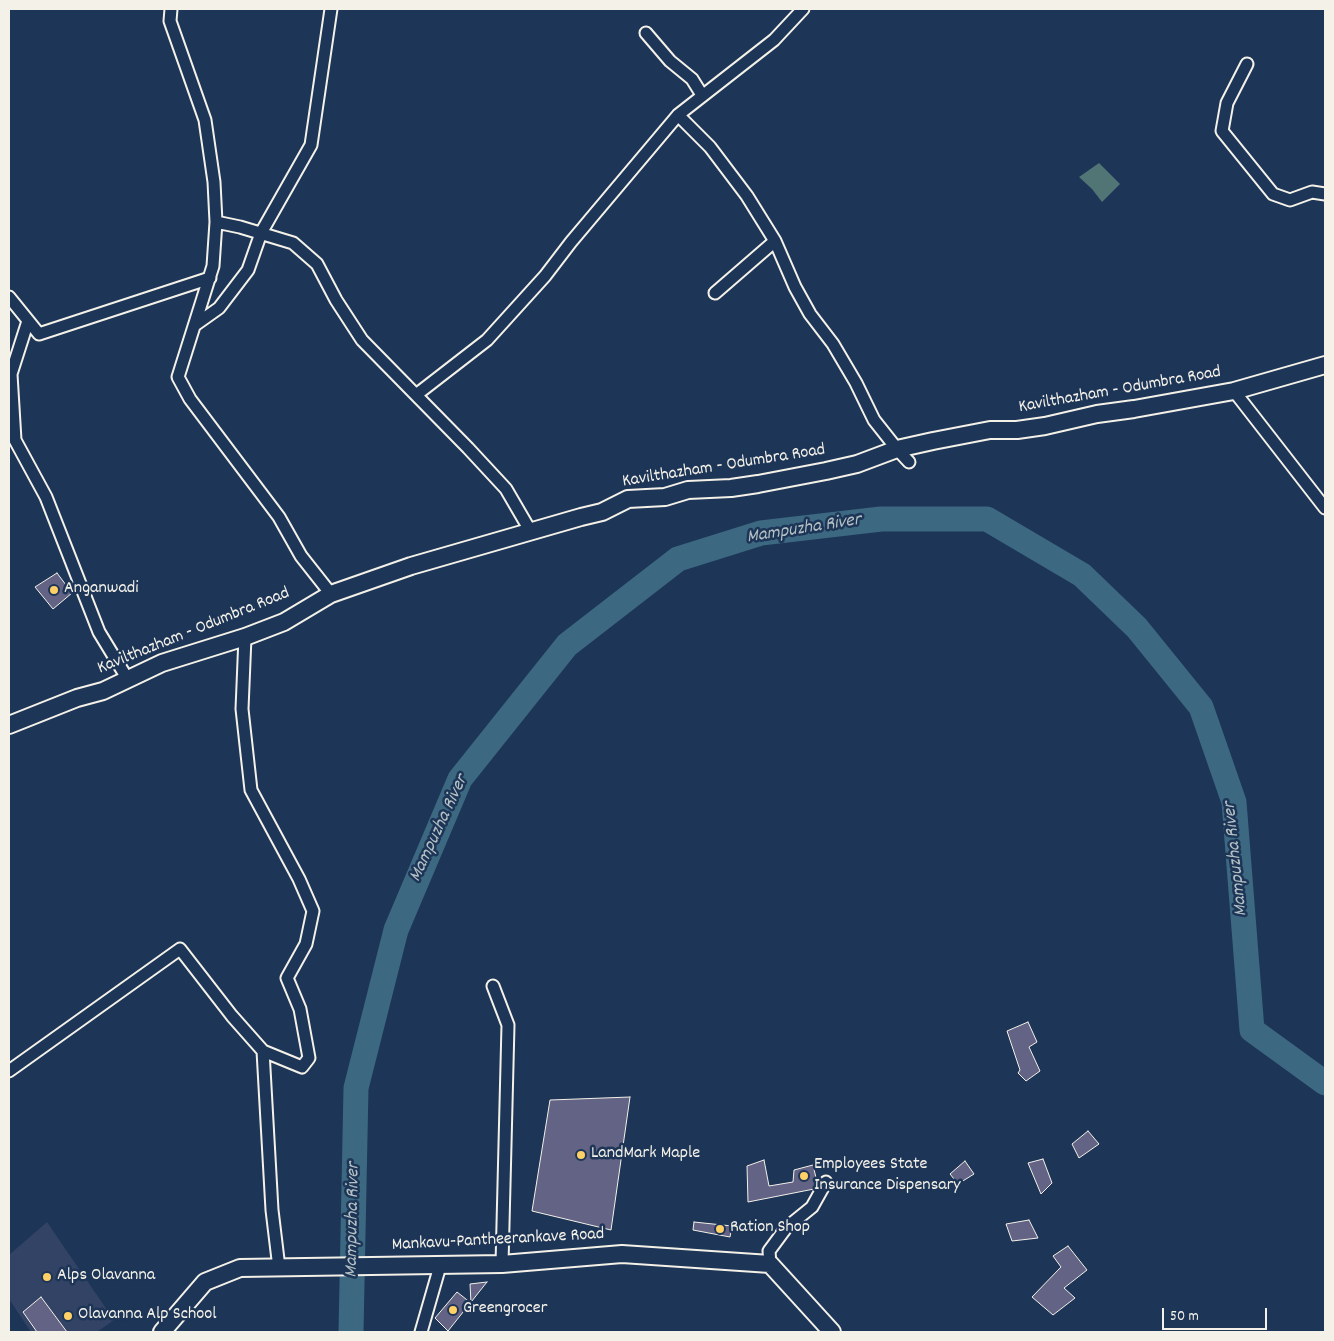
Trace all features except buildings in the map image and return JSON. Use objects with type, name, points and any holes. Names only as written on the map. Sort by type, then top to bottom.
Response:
[{"type":"main road","name":"Kavilthazham - Odumbra Road","points":[[9,725],[78,698],[103,691],[162,662],[245,638],[284,622],[331,594],[411,566],[602,512],[628,499],[665,497],[688,490],[730,488],[758,484],[857,464],[897,450],[990,430],[1045,426],[1097,414],[1234,391],[1325,365]]},
{"type":"main road","name":"Mankavu-Pantheerankave Road","points":[[162,1332],[205,1282],[240,1268],[502,1264],[622,1254],[770,1264]]},
{"type":"main road","points":[[770,1264],[832,1332]]},
{"type":"street","points":[[171,9],[170,21],[205,120],[214,182],[216,222],[213,266],[178,377],[190,398],[279,517],[301,556],[331,594]]},
{"type":"street","points":[[195,325],[219,308],[248,270],[262,233],[311,145],[332,9]]},
{"type":"street","points":[[330,24],[342,9]]},
{"type":"street","points":[[416,395],[487,340],[545,276],[571,242],[678,115],[774,40],[804,9]]},
{"type":"street","points":[[646,33],[670,61],[692,79],[702,95]]},
{"type":"street","points":[[1247,64],[1227,103],[1222,131],[1273,194],[1290,200],[1312,192],[1325,194]]},
{"type":"street","points":[[678,115],[710,147],[747,196],[775,241],[795,287],[810,314],[833,344],[856,383],[874,420],[897,450],[909,462]]},
{"type":"street","points":[[216,222],[293,243],[317,264],[336,300],[362,340],[506,489],[531,532]]},
{"type":"street","points":[[715,293],[775,241]]},
{"type":"street","points":[[9,298],[39,334],[210,278]]},
{"type":"street","points":[[28,321],[11,374],[15,440],[46,497],[99,632],[127,678]]},
{"type":"street","points":[[1234,391],[1325,508]]},
{"type":"street","points":[[9,1071],[180,950],[263,1052],[302,1067],[308,1058],[300,1008],[287,978],[306,944],[313,911],[299,878],[251,790],[242,708],[245,638]]},
{"type":"street","points":[[493,986],[508,1025],[502,1264]]},
{"type":"street","points":[[263,1052],[272,1210],[279,1268]]},
{"type":"street","points":[[770,1264],[769,1251],[786,1228],[812,1208],[826,1182]]},
{"type":"street","points":[[421,1332],[440,1266]]},
{"type":"shaded area","name":"Alps Olavanna","points":[[47,1222],[114,1320],[97,1332],[31,1332],[9,1299],[9,1255]]},
{"type":"green space","points":[[1099,163],[1120,184],[1102,202],[1079,177]]},
{"type":"waterway","name":"Mampuzha River","points":[[351,1332],[356,1088],[396,930],[460,779],[567,645],[678,559],[761,533],[881,519],[987,519],[1082,575],[1137,628],[1201,707],[1234,802],[1252,1030],[1325,1083]]},
{"type":"place","name":"Anganwadi","points":[[54,590]]},
{"type":"place","name":"LandMark Maple","points":[[581,1155]]},
{"type":"place","name":"Employees State Insurance Dispensary","points":[[804,1176]]},
{"type":"place","name":"Ration Shop","points":[[720,1229]]},
{"type":"place","name":"Alps Olavanna","points":[[47,1277]]},
{"type":"place","name":"Greengrocer","points":[[453,1310]]},
{"type":"place","name":"Olavanna Alp School","points":[[68,1316]]}]
